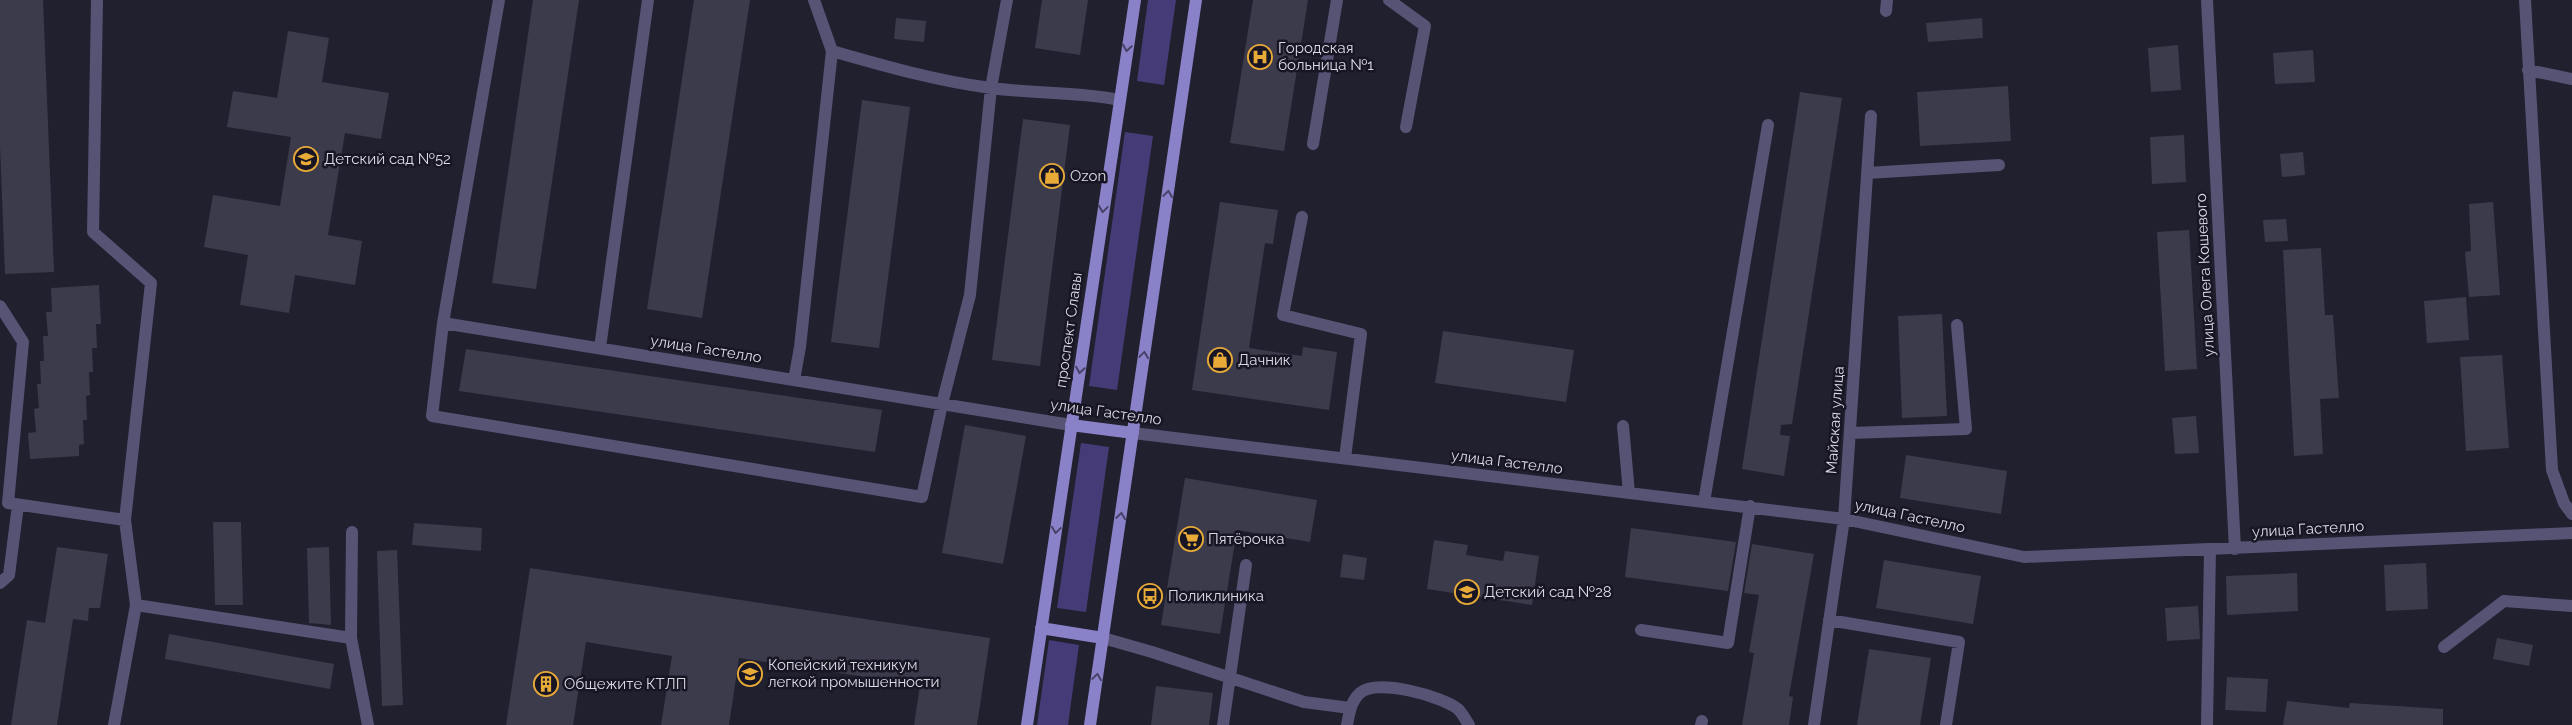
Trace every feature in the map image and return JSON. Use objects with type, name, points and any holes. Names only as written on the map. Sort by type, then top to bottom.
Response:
[{"type":"main road","name":"проспект Славы","points":[[1027,725],[1135,0]]},
{"type":"main road","points":[[1090,725],[1196,0]]},
{"type":"main road","name":"улица Гастелло","points":[[1071,425],[1133,432]]},
{"type":"main road","points":[[1041,628],[1103,638]]},
{"type":"street","points":[[97,0],[93,232],[151,283],[125,520],[136,605],[114,725]]},
{"type":"street","points":[[499,0],[443,322],[432,416],[922,497],[942,404],[970,295],[991,88],[1007,0]]},
{"type":"street","points":[[600,348],[648,0]]},
{"type":"street","points":[[794,380],[800,347],[832,51],[814,0]]},
{"type":"street","points":[[1313,144],[1337,0]]},
{"type":"street","points":[[1389,0],[1425,26],[1406,127]]},
{"type":"street","name":"улица Олега Кошевого","points":[[2207,0],[2235,549]]},
{"type":"street","points":[[2525,0],[2552,470],[2564,503],[2572,514]]},
{"type":"street","points":[[832,51],[894,69],[991,88],[1095,95],[1120,100]]},
{"type":"street","points":[[2528,70],[2572,79]]},
{"type":"street","name":"Майская улица","points":[[1814,725],[1844,519],[1871,116]]},
{"type":"street","points":[[1704,502],[1768,125]]},
{"type":"street","points":[[1867,173],[1999,165]]},
{"type":"street","points":[[1302,217],[1283,316],[1361,334],[1345,458]]},
{"type":"street","points":[[0,306],[23,342],[8,503],[125,520]]},
{"type":"street","name":"улица Гастелло","points":[[443,322],[1071,425]]},
{"type":"street","points":[[1850,433],[1966,429],[1957,325]]},
{"type":"street","points":[[1623,426],[1628,492]]},
{"type":"street","name":"улица Гастелло","points":[[1133,432],[1844,519],[2024,557],[2572,533]]},
{"type":"street","points":[[0,583],[9,575],[18,505]]},
{"type":"street","points":[[1641,630],[1728,643],[1750,506]]},
{"type":"street","points":[[352,532],[351,638],[368,725]]},
{"type":"street","points":[[2207,725],[2210,550]]},
{"type":"street","points":[[1223,725],[1246,565]]},
{"type":"street","points":[[2444,647],[2504,601],[2572,606]]},
{"type":"street","points":[[136,605],[351,638]]},
{"type":"street","points":[[1830,620],[1959,642],[1946,725]]},
{"type":"street","points":[[1103,638],[1304,702],[1350,708]]},
{"type":"street","points":[[1348,725],[1350,708],[1358,694],[1366,689],[1389,686],[1423,695],[1458,710],[1469,725]]},
{"type":"shaded area","points":[[1148,0],[1176,0],[1164,85],[1137,81]]},
{"type":"shaded area","points":[[1125,132],[1153,136],[1117,390],[1089,386]]},
{"type":"shaded area","points":[[1081,443],[1109,447],[1086,612],[1057,608]]},
{"type":"shaded area","points":[[1049,640],[1079,645],[1068,725],[1037,725]]},
{"type":"building","points":[[0,0],[43,0],[54,272],[5,274],[0,146]]},
{"type":"building","points":[[533,0],[579,0],[536,289],[492,283]]},
{"type":"building","points":[[694,0],[750,0],[702,318],[647,309]]},
{"type":"building","points":[[1042,0],[1088,0],[1080,55],[1035,48]]},
{"type":"building","points":[[1253,0],[1308,0],[1284,151],[1230,143]]},
{"type":"building","points":[[896,18],[926,21],[924,42],[894,39]]},
{"type":"building","points":[[1982,18],[1983,38],[1928,42],[1926,23]]},
{"type":"building","points":[[288,31],[329,38],[322,82],[389,93],[381,139],[345,133],[328,235],[362,241],[355,285],[295,275],[289,313],[240,305],[248,255],[204,247],[213,195],[280,206],[291,137],[227,127],[233,91],[277,98]]},
{"type":"building","points":[[2178,45],[2181,90],[2151,92],[2148,48]]},
{"type":"building","points":[[2313,50],[2315,82],[2275,84],[2273,53]]},
{"type":"building","points":[[2008,86],[2011,141],[1920,146],[1917,92]]},
{"type":"building","points":[[1800,92],[1842,98],[1792,424],[1781,425],[1780,435],[1790,436],[1784,476],[1742,469]]},
{"type":"building","points":[[862,100],[910,107],[879,348],[831,342]]},
{"type":"building","points":[[1023,119],[1070,125],[1040,366],[992,360]]},
{"type":"building","points":[[2184,135],[2186,182],[2152,184],[2150,137]]},
{"type":"building","points":[[2303,152],[2305,175],[2282,177],[2280,154]]},
{"type":"building","points":[[1220,202],[1278,210],[1273,244],[1265,243],[1249,348],[1302,356],[1303,347],[1337,352],[1329,410],[1192,390]]},
{"type":"building","points":[[2493,202],[2500,295],[2469,297],[2465,252],[2471,251],[2469,204]]},
{"type":"building","points":[[2286,219],[2288,241],[2265,242],[2263,220]]},
{"type":"building","points":[[2189,230],[2197,369],[2165,371],[2157,232]]},
{"type":"building","points":[[2321,248],[2325,315],[2333,315],[2339,398],[2320,399],[2323,454],[2294,456],[2283,250]]},
{"type":"building","points":[[99,285],[101,324],[96,324],[97,348],[92,348],[93,372],[89,372],[90,395],[86,396],[87,420],[83,420],[84,444],[79,445],[79,456],[30,459],[28,433],[36,432],[34,409],[39,408],[37,384],[41,384],[40,361],[44,361],[43,336],[48,336],[46,312],[52,312],[51,288]]},
{"type":"building","points":[[2466,297],[2469,340],[2427,343],[2424,301]]},
{"type":"building","points":[[1942,314],[1947,416],[1902,418],[1898,316]]},
{"type":"building","points":[[1443,331],[1574,350],[1566,402],[1435,383]]},
{"type":"building","points":[[466,349],[882,410],[875,452],[459,391]]},
{"type":"building","points":[[2502,355],[2509,448],[2466,451],[2460,357]]},
{"type":"building","points":[[2196,416],[2199,453],[2175,454],[2172,418]]},
{"type":"building","points":[[965,425],[1026,436],[1003,564],[942,553]]},
{"type":"building","points":[[1906,455],[2007,471],[2001,514],[1900,498]]},
{"type":"building","points":[[1185,478],[1317,500],[1310,542],[1237,530],[1220,634],[1161,625]]},
{"type":"building","points":[[213,522],[241,522],[243,605],[215,605]]},
{"type":"building","points":[[414,523],[482,528],[481,551],[412,545]]},
{"type":"building","points":[[1631,528],[1736,542],[1728,591],[1625,577]]},
{"type":"building","points":[[1434,540],[1468,545],[1466,555],[1503,561],[1505,551],[1539,556],[1532,605],[1427,589]]},
{"type":"building","points":[[1752,544],[1814,554],[1789,696],[1793,697],[1789,725],[1742,725],[1754,653],[1749,652],[1759,595],[1744,593]]},
{"type":"building","points":[[57,547],[108,554],[100,608],[89,608],[88,621],[73,619],[57,725],[11,725],[27,620],[45,623]]},
{"type":"building","points":[[329,547],[331,625],[309,623],[307,548]]},
{"type":"building","points":[[397,550],[403,705],[382,706],[377,551]]},
{"type":"building","points":[[1343,554],[1367,558],[1364,580],[1340,577]]},
{"type":"building","points":[[1884,560],[1981,576],[1973,624],[1876,608]]},
{"type":"building","points":[[2426,563],[2428,609],[2386,611],[2384,565]]},
{"type":"building","name":"Копейский техникум легкой промышенности","points":[[530,568],[990,638],[977,725],[914,725],[920,685],[739,658],[729,725],[661,725],[672,656],[586,642],[573,725],[506,725]]},
{"type":"building","points":[[2297,573],[2298,611],[2227,615],[2226,576]]},
{"type":"building","points":[[2198,606],[2200,639],[2167,641],[2165,608]]},
{"type":"building","points":[[169,634],[334,664],[330,689],[165,659]]},
{"type":"building","points":[[2497,638],[2533,645],[2529,666],[2493,659]]},
{"type":"building","points":[[1869,649],[1931,658],[1920,725],[1857,725]]},
{"type":"building","points":[[2227,677],[2268,679],[2266,712],[2225,710]]},
{"type":"building","points":[[1156,686],[1213,693],[1209,725],[1151,725]]},
{"type":"building","points":[[2287,701],[2349,708],[2350,703],[2443,709],[2443,725],[2283,725]]},
{"type":"place","name":"Городская больница №1","points":[[1260,57]]},
{"type":"place","name":"Детский сад №52","points":[[306,159]]},
{"type":"place","name":"Ozon","points":[[1052,176]]},
{"type":"place","name":"Дачник","points":[[1220,360]]},
{"type":"place","name":"Пятёрочка","points":[[1191,539]]},
{"type":"place","name":"Детский сад №28","points":[[1467,592]]},
{"type":"place","name":"Поликлиника","points":[[1150,596]]},
{"type":"place","name":"Копейский техникум легкой промышенности","points":[[750,674]]},
{"type":"place","name":"Общежите КТЛП","points":[[546,684]]}]
